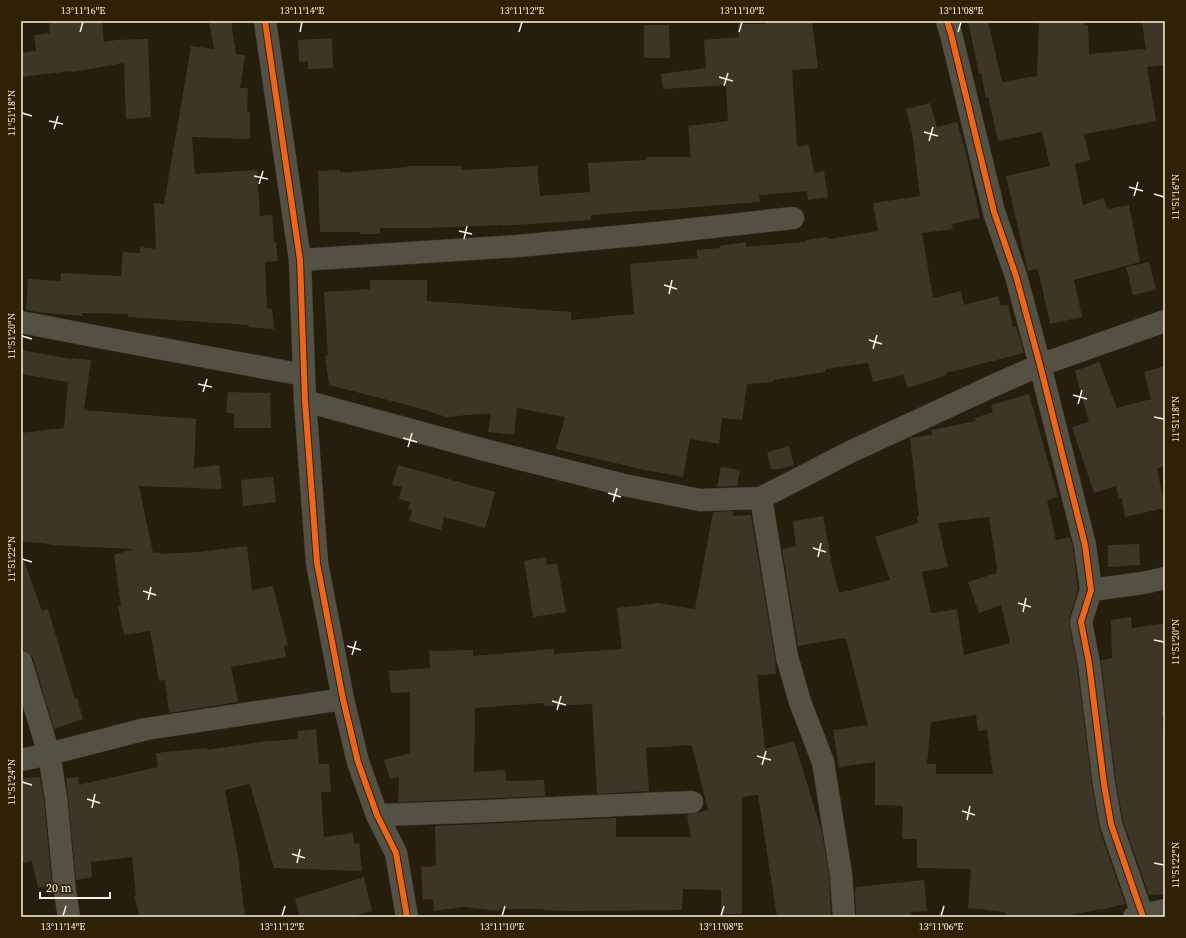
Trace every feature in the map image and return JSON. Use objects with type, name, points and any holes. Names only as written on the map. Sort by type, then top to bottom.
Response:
[{"type":"street","points":[[264,21],[300,260],[305,401],[317,564],[342,699],[358,762],[377,815],[396,853],[407,917]]},
{"type":"street","points":[[947,21],[994,212],[1016,276],[1085,545],[1091,590],[1081,622],[1089,663],[1104,784],[1111,824],[1140,916],[1165,910]]},
{"type":"street","points":[[300,260],[518,246],[793,218]]},
{"type":"street","points":[[305,401],[485,450],[624,485],[700,500],[761,498],[850,452],[1040,365],[1165,320]]},
{"type":"street","points":[[21,322],[304,375]]},
{"type":"street","points":[[761,498],[787,657],[800,702],[823,762],[841,874],[844,917]]},
{"type":"street","points":[[1091,590],[1143,583],[1165,578]]},
{"type":"street","points":[[21,662],[49,754],[56,798],[65,892],[69,917]]},
{"type":"street","points":[[21,760],[146,729],[342,699]]},
{"type":"street","points":[[377,815],[477,813],[549,808],[692,802]]},
{"type":"building","points":[[49,21],[102,21],[104,42],[148,39],[151,117],[126,119],[124,63],[72,72],[21,77],[21,53],[36,51],[34,35],[50,33]]},
{"type":"building","points":[[209,21],[231,21],[236,54],[245,55],[240,88],[248,88],[247,112],[250,112],[250,139],[192,137],[195,174],[257,170],[260,216],[272,215],[274,242],[276,242],[278,261],[265,262],[267,308],[272,309],[274,329],[249,327],[249,325],[128,317],[128,314],[82,313],[82,316],[26,310],[28,279],[61,281],[61,273],[121,276],[123,252],[140,253],[140,247],[156,249],[154,203],[164,204],[191,46],[214,49]]},
{"type":"building","points":[[766,21],[812,21],[818,68],[792,70],[797,147],[809,145],[814,173],[824,171],[828,197],[808,200],[807,191],[759,195],[760,202],[591,215],[591,220],[502,226],[380,228],[380,234],[360,234],[360,232],[320,232],[318,171],[340,170],[340,173],[408,166],[461,166],[461,170],[537,166],[540,196],[590,192],[588,163],[646,160],[646,157],[691,157],[688,126],[728,121],[726,85],[663,89],[661,74],[706,68],[704,40],[739,37],[738,24],[766,24]]},
{"type":"building","points":[[968,21],[988,21],[1002,82],[1037,76],[1039,21],[1085,21],[1085,25],[1088,25],[1089,54],[1146,49],[1142,23],[1165,21],[1165,65],[1147,67],[1156,121],[1084,134],[1090,160],[1075,164],[1083,205],[1103,198],[1108,209],[1129,205],[1140,262],[1074,280],[1082,317],[1050,324],[1038,269],[1028,271],[1006,176],[1050,166],[1042,132],[998,141],[988,97],[986,98],[981,73],[979,74]]},
{"type":"building","points":[[644,25],[669,25],[670,58],[644,58]]},
{"type":"building","points":[[332,38],[333,68],[308,69],[308,61],[299,62],[298,40]]},
{"type":"building","points":[[930,103],[937,127],[957,122],[966,153],[980,218],[952,224],[953,229],[922,233],[933,298],[961,291],[964,305],[998,296],[1001,306],[1008,305],[1013,327],[1016,326],[1024,353],[946,373],[947,375],[908,388],[903,375],[873,382],[868,363],[826,369],[825,372],[773,380],[773,382],[747,384],[742,420],[722,418],[719,444],[690,439],[683,477],[645,470],[556,449],[565,417],[517,408],[514,435],[488,432],[491,413],[446,417],[419,408],[329,385],[325,356],[328,355],[324,292],[370,289],[370,280],[427,280],[427,301],[571,312],[571,320],[634,314],[630,264],[697,258],[697,250],[720,248],[720,246],[746,242],[746,247],[805,242],[805,240],[828,237],[828,239],[878,231],[873,203],[920,196],[912,132],[906,109]]},
{"type":"building","points":[[1149,262],[1156,290],[1133,295],[1126,267]]},
{"type":"building","points":[[21,350],[71,359],[91,360],[84,410],[196,419],[194,468],[219,465],[222,489],[139,486],[153,553],[199,552],[247,546],[252,590],[273,586],[288,645],[284,646],[286,657],[231,667],[238,702],[169,713],[165,680],[159,681],[150,631],[124,635],[118,607],[121,606],[114,555],[133,549],[49,545],[50,544],[21,541],[21,433],[64,428],[68,382],[21,374]]},
{"type":"building","points":[[1099,362],[1117,408],[1151,399],[1144,372],[1165,366],[1165,466],[1157,469],[1165,508],[1125,517],[1122,498],[1119,498],[1116,486],[1094,493],[1072,427],[1089,422],[1075,371]]},
{"type":"building","points":[[228,392],[270,393],[271,428],[234,428],[234,414],[226,412]]},
{"type":"building","points":[[1029,394],[1058,497],[1047,500],[1056,540],[1070,537],[1073,547],[1078,590],[1069,618],[1069,624],[1077,665],[1092,786],[1099,828],[1125,904],[1101,910],[1060,917],[1006,917],[1005,912],[968,908],[971,869],[917,868],[917,839],[902,839],[903,806],[875,805],[875,762],[839,767],[833,730],[868,725],[846,639],[844,638],[798,646],[782,549],[796,546],[793,521],[823,516],[839,593],[890,580],[875,537],[918,523],[917,516],[919,516],[910,438],[932,435],[931,430],[976,421],[975,418],[993,412],[991,405]],"holes":[[[989,517],[997,573],[968,582],[979,613],[1001,605],[1010,643],[964,655],[957,609],[931,613],[922,572],[948,567],[938,523]],[[976,715],[978,731],[987,730],[993,774],[936,774],[936,764],[927,764],[931,722]]]},
{"type":"building","points":[[789,446],[794,465],[779,469],[771,469],[767,452]]},
{"type":"building","points":[[398,465],[495,492],[485,528],[444,517],[441,530],[409,521],[412,510],[408,509],[410,502],[399,499],[402,487],[392,485]]},
{"type":"building","points":[[721,467],[740,470],[737,486],[717,487]]},
{"type":"building","points":[[273,477],[276,502],[243,506],[241,480]]},
{"type":"building","points":[[733,511],[733,516],[751,515],[775,659],[776,674],[757,675],[765,749],[794,741],[822,832],[829,875],[831,917],[777,917],[758,795],[742,797],[742,914],[721,914],[721,890],[683,889],[682,910],[572,911],[500,909],[500,911],[463,907],[434,911],[433,899],[423,900],[421,867],[436,866],[435,826],[616,818],[616,837],[691,837],[687,815],[708,810],[692,746],[689,745],[646,748],[649,791],[597,794],[592,704],[544,706],[544,703],[475,708],[474,772],[505,770],[506,781],[544,780],[545,796],[398,802],[399,777],[390,779],[384,760],[410,753],[410,692],[391,693],[389,671],[430,668],[429,651],[473,650],[473,656],[554,649],[554,654],[622,649],[617,608],[658,603],[695,609],[713,512]]},
{"type":"building","points":[[1139,544],[1140,565],[1108,567],[1108,545]]},
{"type":"building","points":[[546,557],[547,565],[557,563],[566,612],[533,617],[524,561]]},
{"type":"building","points":[[21,561],[24,561],[42,611],[48,609],[75,699],[77,698],[83,719],[54,729],[33,658],[24,650],[21,641]]},
{"type":"building","points":[[1131,617],[1132,628],[1165,623],[1165,716],[1162,717],[1165,754],[1165,894],[1149,895],[1123,821],[1116,782],[1101,660],[1112,658],[1111,620]]},
{"type":"building","points":[[316,729],[319,764],[329,764],[331,792],[321,792],[324,837],[353,833],[354,844],[359,843],[362,871],[274,868],[250,784],[225,790],[240,867],[245,917],[140,917],[134,896],[136,896],[132,857],[91,862],[92,877],[76,880],[66,778],[78,777],[79,785],[158,767],[156,753],[207,748],[207,750],[261,742],[298,739],[298,731]]},
{"type":"building","points":[[40,777],[44,800],[52,885],[38,888],[32,861],[21,863],[21,778]]},
{"type":"building","points":[[364,877],[372,911],[349,917],[300,917],[295,899]]},
{"type":"building","points":[[924,880],[927,911],[911,912],[912,917],[884,917],[884,915],[856,917],[856,887]]},
{"type":"cycle path","points":[[265,21],[300,260],[305,401],[317,563],[343,699],[358,762],[377,815],[396,853],[407,917]]},
{"type":"cycle path","points":[[947,21],[994,212],[1016,276],[1085,545],[1091,590],[1081,622],[1089,663],[1104,784],[1111,824],[1143,917]]}]
